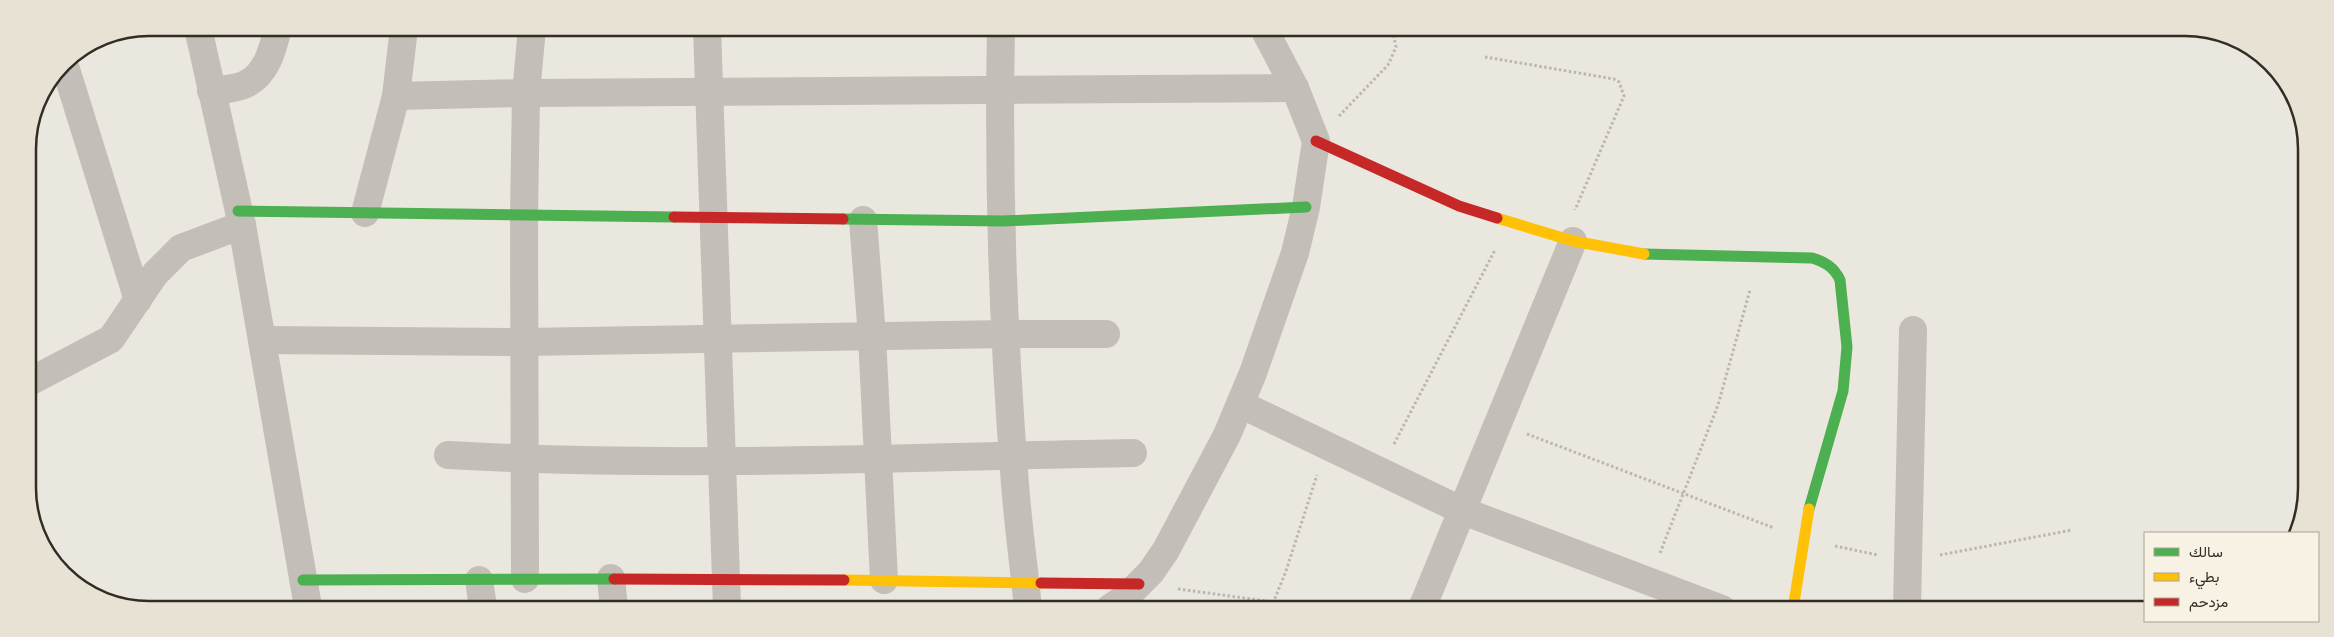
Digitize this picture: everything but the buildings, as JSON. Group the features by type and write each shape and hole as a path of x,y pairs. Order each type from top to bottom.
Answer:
{"street":[{"path":"200,36 240,218 307,601"},
{"path":"212,91 246,85 260,73 270,55 276,36"},
{"path":"365,212 396,96 403,36"},
{"path":"525,579 524,216 526,93 531,36"},
{"path":"707,36 727,601"},
{"path":"1001,36 1002,221 1007,334 1014,455 1027,595"},
{"path":"1118,601 1151,572 1166,550 1227,435 1295,253 1306,207 1316,141 1295,88 1268,36"},
{"path":"67,72 138,300"},
{"path":"396,96 709,91 1295,88"},
{"path":"1316,141 1459,206 1568,239 1653,256 1812,258 1826,262 1836,271 1840,280 1846,347 1844,391 1823,457 1807,517 1794,601"},
{"path":"36,378 110,339 155,274 181,248 240,218 365,212 714,219 1002,221 1306,207"},
{"path":"863,220 872,336 884,580"},
{"path":"1425,601 1498,423 1568,239"},
{"path":"1907,601 1913,330"},
{"path":"262,340 524,342 1106,334"},
{"path":"1240,404 1462,511 1701,601"},
{"path":"448,455 525,459 722,460 1133,453"},
{"path":"611,578 613,601"},
{"path":"303,580 726,578 884,580 1027,595 1139,584"},
{"path":"479,580 482,601"}],"path":[{"path":"1316,141 1388,65 1396,47 1394,36"},
{"path":"1485,57 1614,79 1619,82 1622,88 1624,96 1568,239"},
{"path":"1380,472 1509,222"},
{"path":"1648,581 1718,405 1750,288 1756,257"},
{"path":"1498,423 1804,540 1908,561 2072,530"},
{"path":"1274,601 1327,446"},
{"path":"1139,584 1266,601"}],"traffic: fast":[{"path":"843,219 1003,221 1306,207"},
{"path":"238,211 674,217"},
{"path":"1644,254 1812,258 1829,266 1838,275 1847,347 1843,391 1809,509"},
{"path":"303,580 614,579"}],"traffic: slow":[{"path":"1497,218 1573,241 1644,254"},
{"path":"1794,601 1809,509"},
{"path":"844,580 1041,583"}],"traffic: jam":[{"path":"1316,141 1459,206 1497,218"},
{"path":"674,217 843,219"},
{"path":"614,579 844,580"},
{"path":"1041,583 1139,584"}]}
